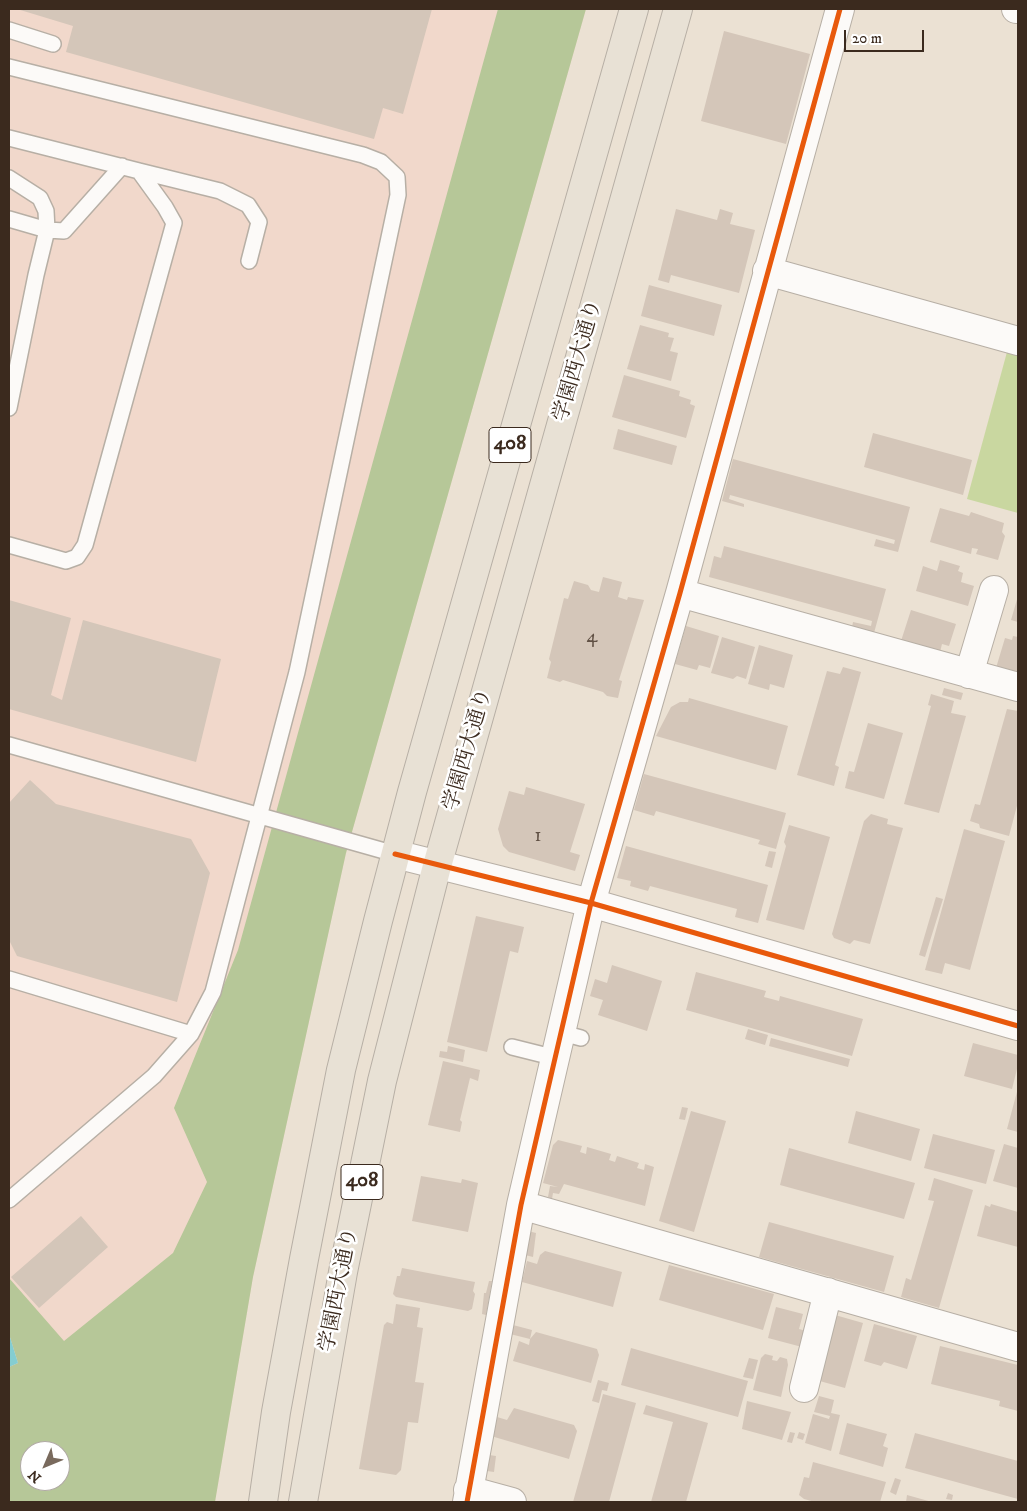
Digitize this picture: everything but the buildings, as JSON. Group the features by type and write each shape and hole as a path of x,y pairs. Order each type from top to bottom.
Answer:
{"highway":[{"name":"学園西大通り","path":"263,1502 293,1316 341,1070 395,854 634,9"},
{"name":"学園西大通り","path":"303,1502 343,1272 380,1090 437,866 678,9"}],"street":[{"path":"512,1502 468,1496 521,1205 566,1043 591,903 680,593 840,9"},
{"path":"767,271 1018,341"},
{"path":"969,674 994,590"},
{"path":"680,593 1018,687"},
{"path":"395,854 591,903 1018,1026"},
{"path":"521,1205 1018,1346"},
{"path":"804,1388 828,1292"}],"lane":[{"path":"9,30 53,44"},
{"path":"9,66 363,155 381,162 397,177 398,195 297,672 213,992 191,1034 154,1076 9,1200"},
{"path":"9,138 220,191 248,204 259,222 249,261"},
{"path":"9,219 47,230 64,231 122,166"},
{"path":"9,545 66,561 77,557 85,545 174,224 166,207 139,171"},
{"path":"9,178 40,198 46,211 47,230 9,408"},
{"path":"9,745 395,854"},
{"path":"9,979 191,1034"},
{"path":"512,1047 566,1043"}],"shaded area":[{"path":"9,9 586,9 346,853 253,1277 215,1502 9,1502"}],"green space":[{"path":"498,9 586,9 346,853 253,1277 215,1502 9,1502 9,1367 18,1363 9,1334 9,1278 64,1341 173,1253 207,1182 174,1108 238,950"},
{"path":"1007,352 1018,355 1018,513 967,499"}],"water":[{"path":"9,1334 18,1363 9,1367"}],"cycle path":[{"path":"467,1502 521,1205 591,903 680,593 840,9"},
{"path":"395,854 591,903 1018,1026"}]}
